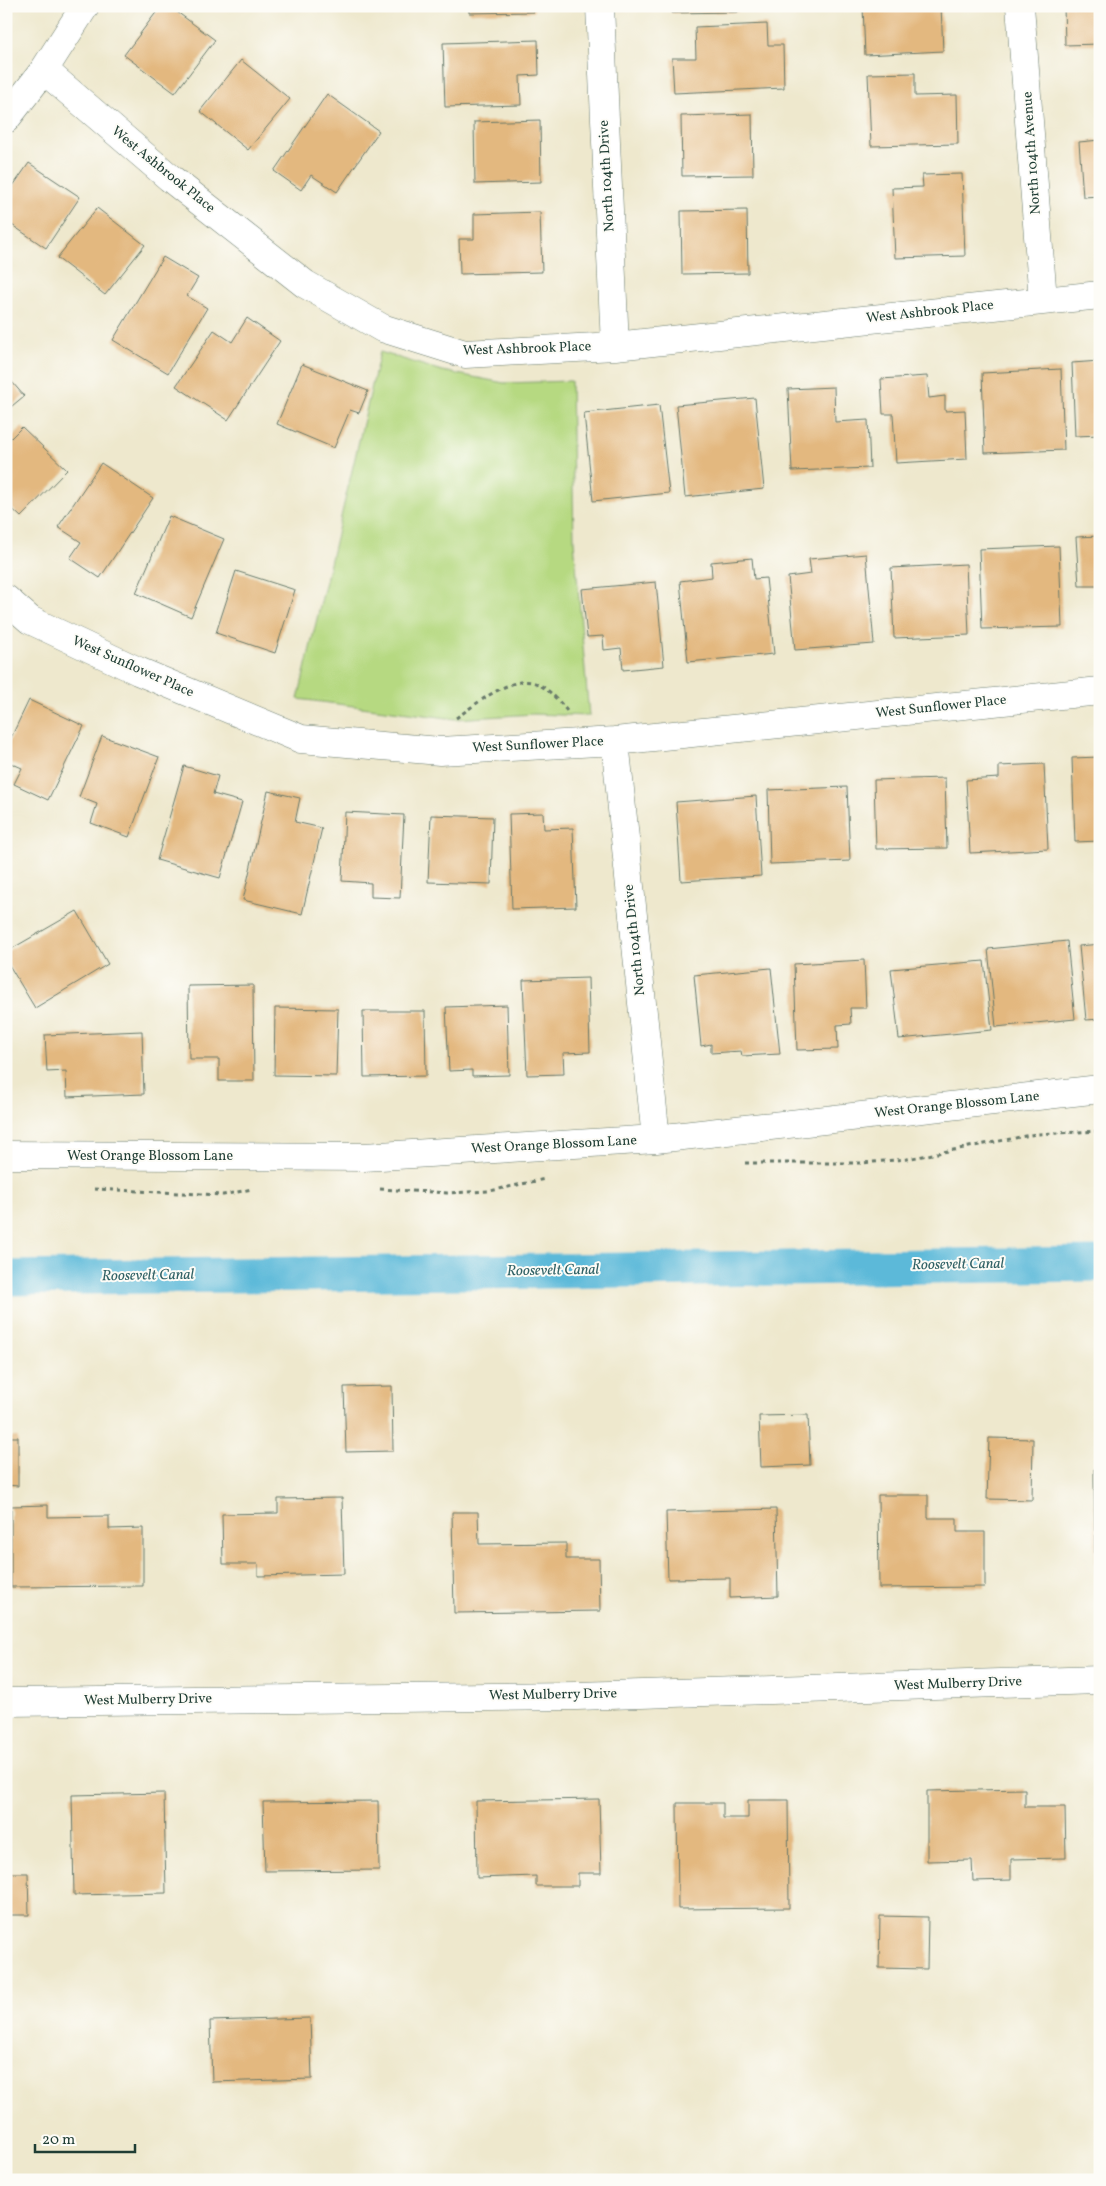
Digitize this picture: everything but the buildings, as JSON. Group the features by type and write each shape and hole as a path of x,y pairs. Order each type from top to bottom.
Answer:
{"street":[{"path":"6,119 44,70 85,6"},
{"name":"North 104th Drive","path":"600,6 615,346"},
{"name":"North 104th Avenue","path":"1020,6 1043,300"},
{"name":"West Ashbrook Place","path":"44,70 170,178 305,284 382,328 466,354 615,346 1100,295"},
{"name":"West Sunflower Place","path":"6,600 30,620 138,672 301,738 440,751 615,741 1100,692"},
{"name":"North 104th Drive","path":"615,741 656,1139"},
{"name":"West Orange Blossom Lane","path":"6,1155 364,1157 656,1139 1100,1089"},
{"name":"West Mulberry Drive","path":"6,1702 576,1696 1100,1680"}],"path":[{"path":"456,719 482,700 517,682 533,682 556,698 567,711"}],"green space":[{"path":"380,352 442,371 504,383 571,381 574,541 589,716 533,714 456,719 298,699"}],"waterway":[{"name":"Roosevelt Canal","path":"6,1278 1100,1264"}]}
